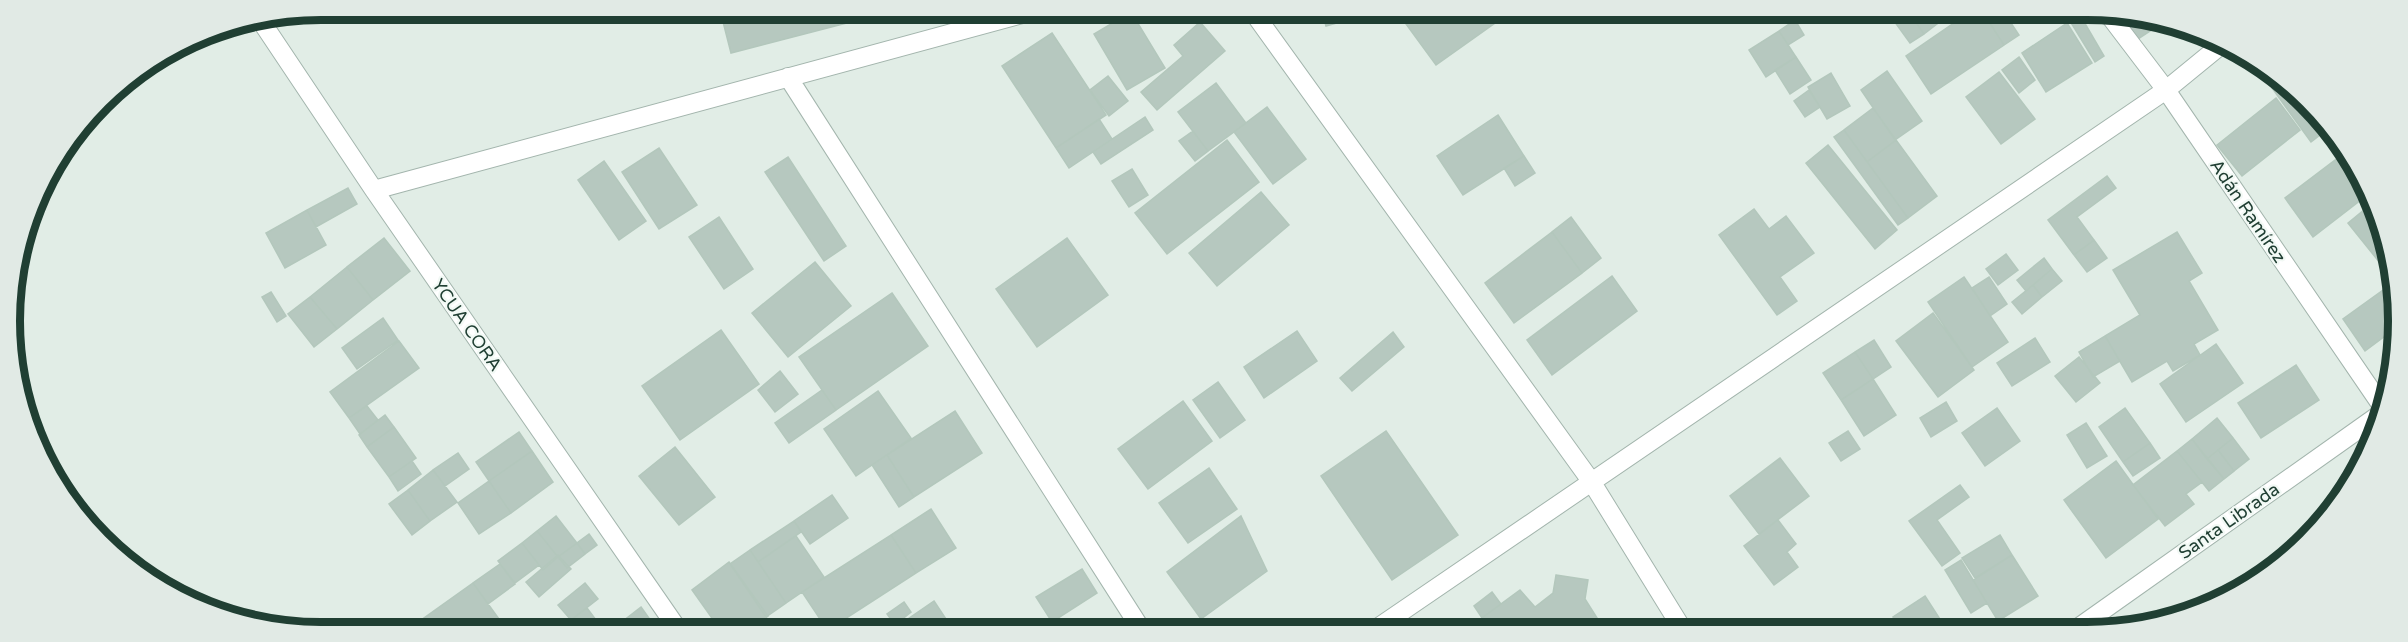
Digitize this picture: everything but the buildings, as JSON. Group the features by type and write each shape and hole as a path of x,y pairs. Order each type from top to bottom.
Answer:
{"street":[{"path":"374,190 1000,20"},
{"path":"1259,20 1591,482 1678,622"},
{"name":"Adán Ramírez","path":"2113,21 2166,90 2377,402"},
{"name":"YCUA CORA","path":"264,25 374,190 673,622"},
{"path":"1386,622 2166,90 2217,49"},
{"path":"788,77 1137,622"},
{"name":"Santa Librada","path":"2086,622 2372,419"}]}
